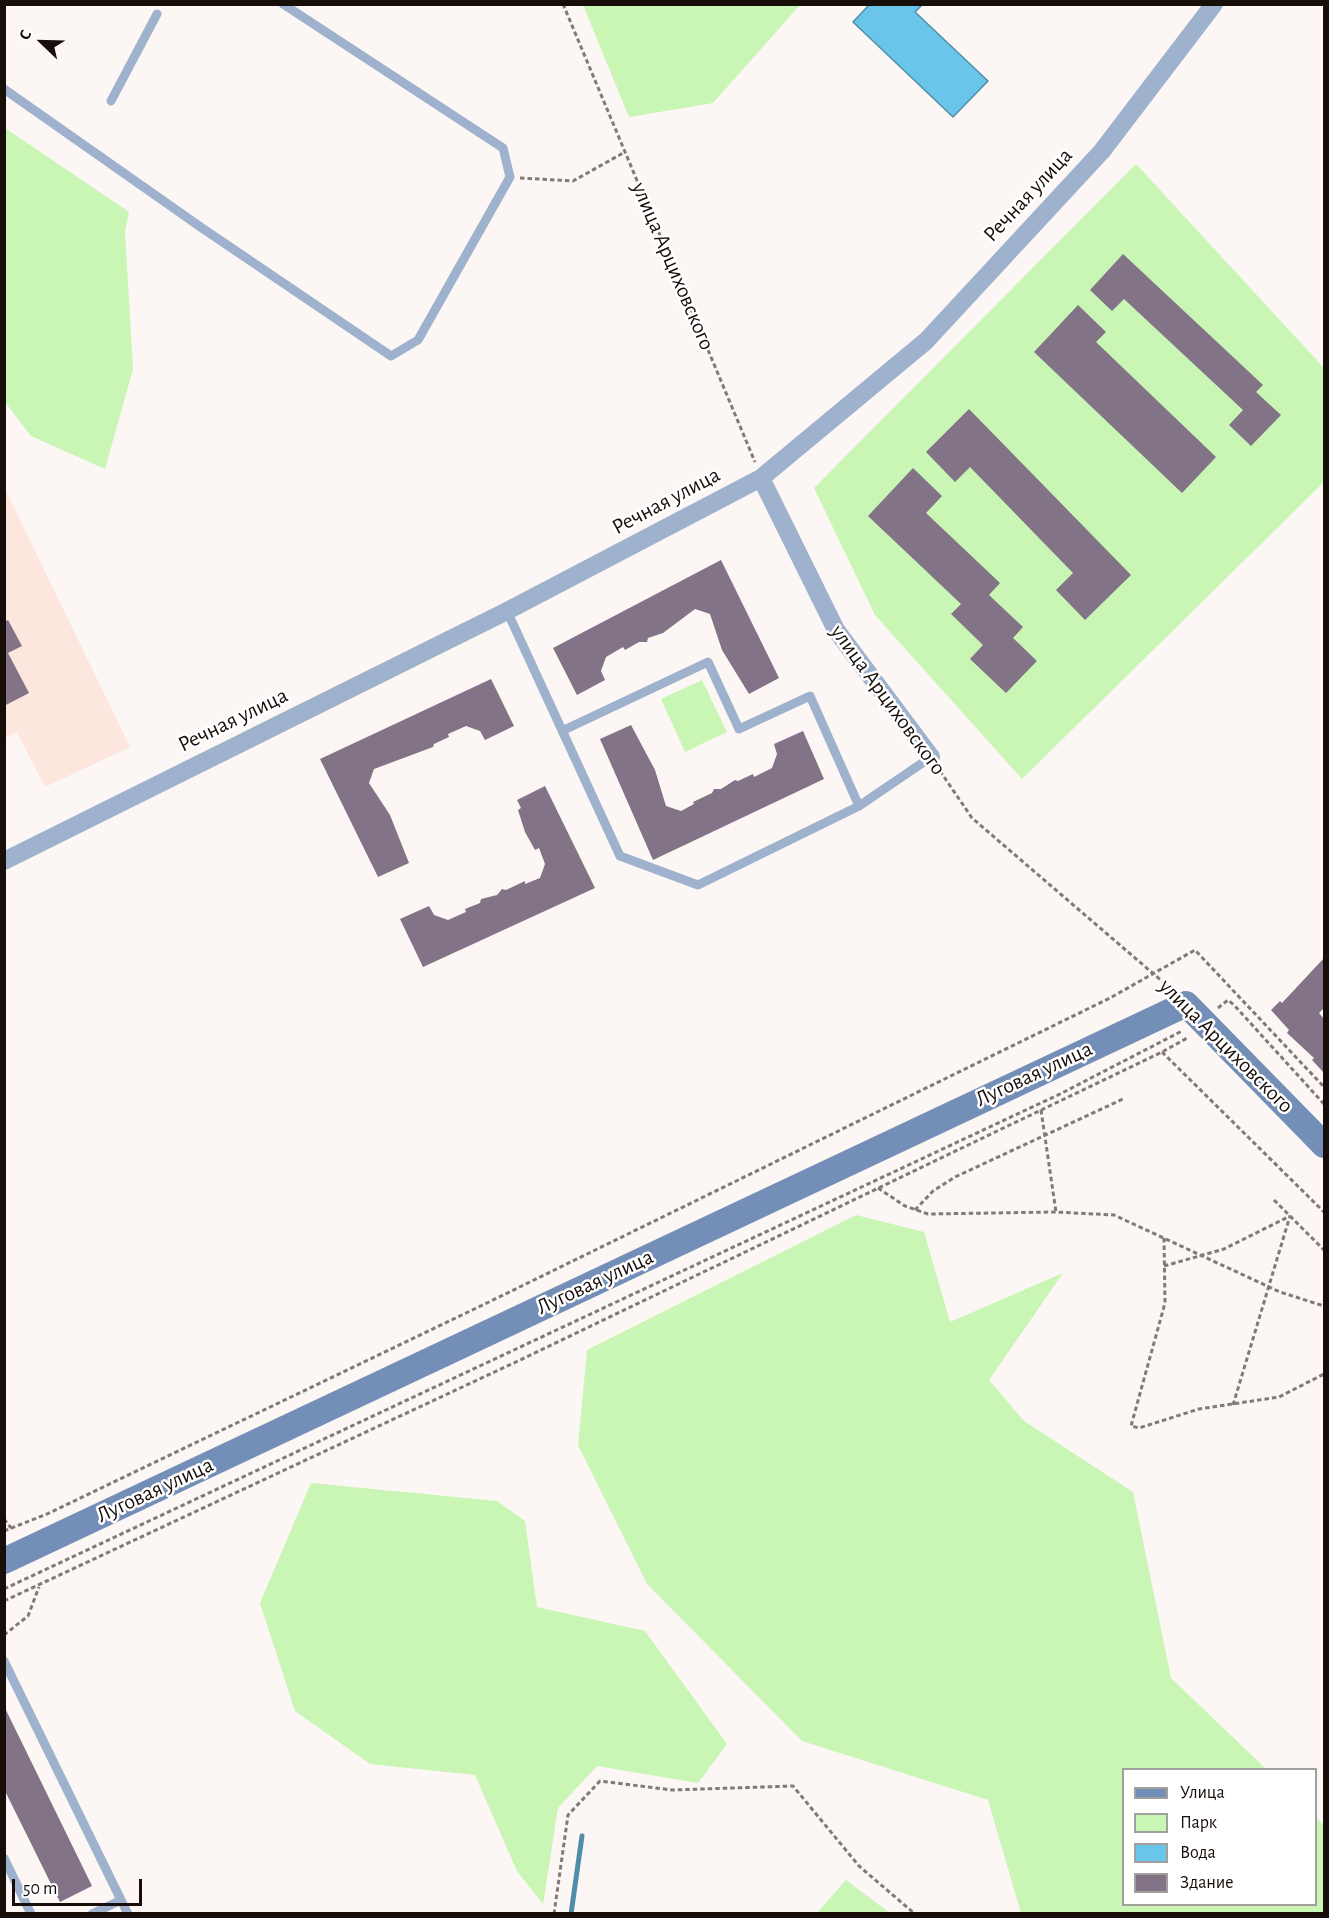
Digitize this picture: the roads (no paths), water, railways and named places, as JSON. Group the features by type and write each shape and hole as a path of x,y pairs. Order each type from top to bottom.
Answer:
{"street":[{"name":"Речная улица","path":"4,861 507,611 762,478 926,341 1102,151 1214,4"},
{"name":"улица Арциховского","path":"762,478 836,630 931,757"},
{"name":"улица Арциховского","path":"1197,1017 1324,1145"},
{"name":"Луговая улица","path":"4,1561 1197,1017"}],"lane":[{"path":"4,89 202,228 391,356 418,340 510,177 502,148 282,4"},
{"path":"111,101 157,14"},
{"path":"507,611 564,730 620,856 698,885 859,806 931,757"},
{"path":"564,730 708,662 739,729 810,696 859,806"},
{"path":"4,1661 128,1914"},
{"path":"4,1858 31,1914"},
{"path":"92,1914 121,1900"}],"water":[{"path":"869,5 922,5 915,12 988,81 953,117 853,22"}],"waterway":[{"path":"571,1914 582,1836"}]}
